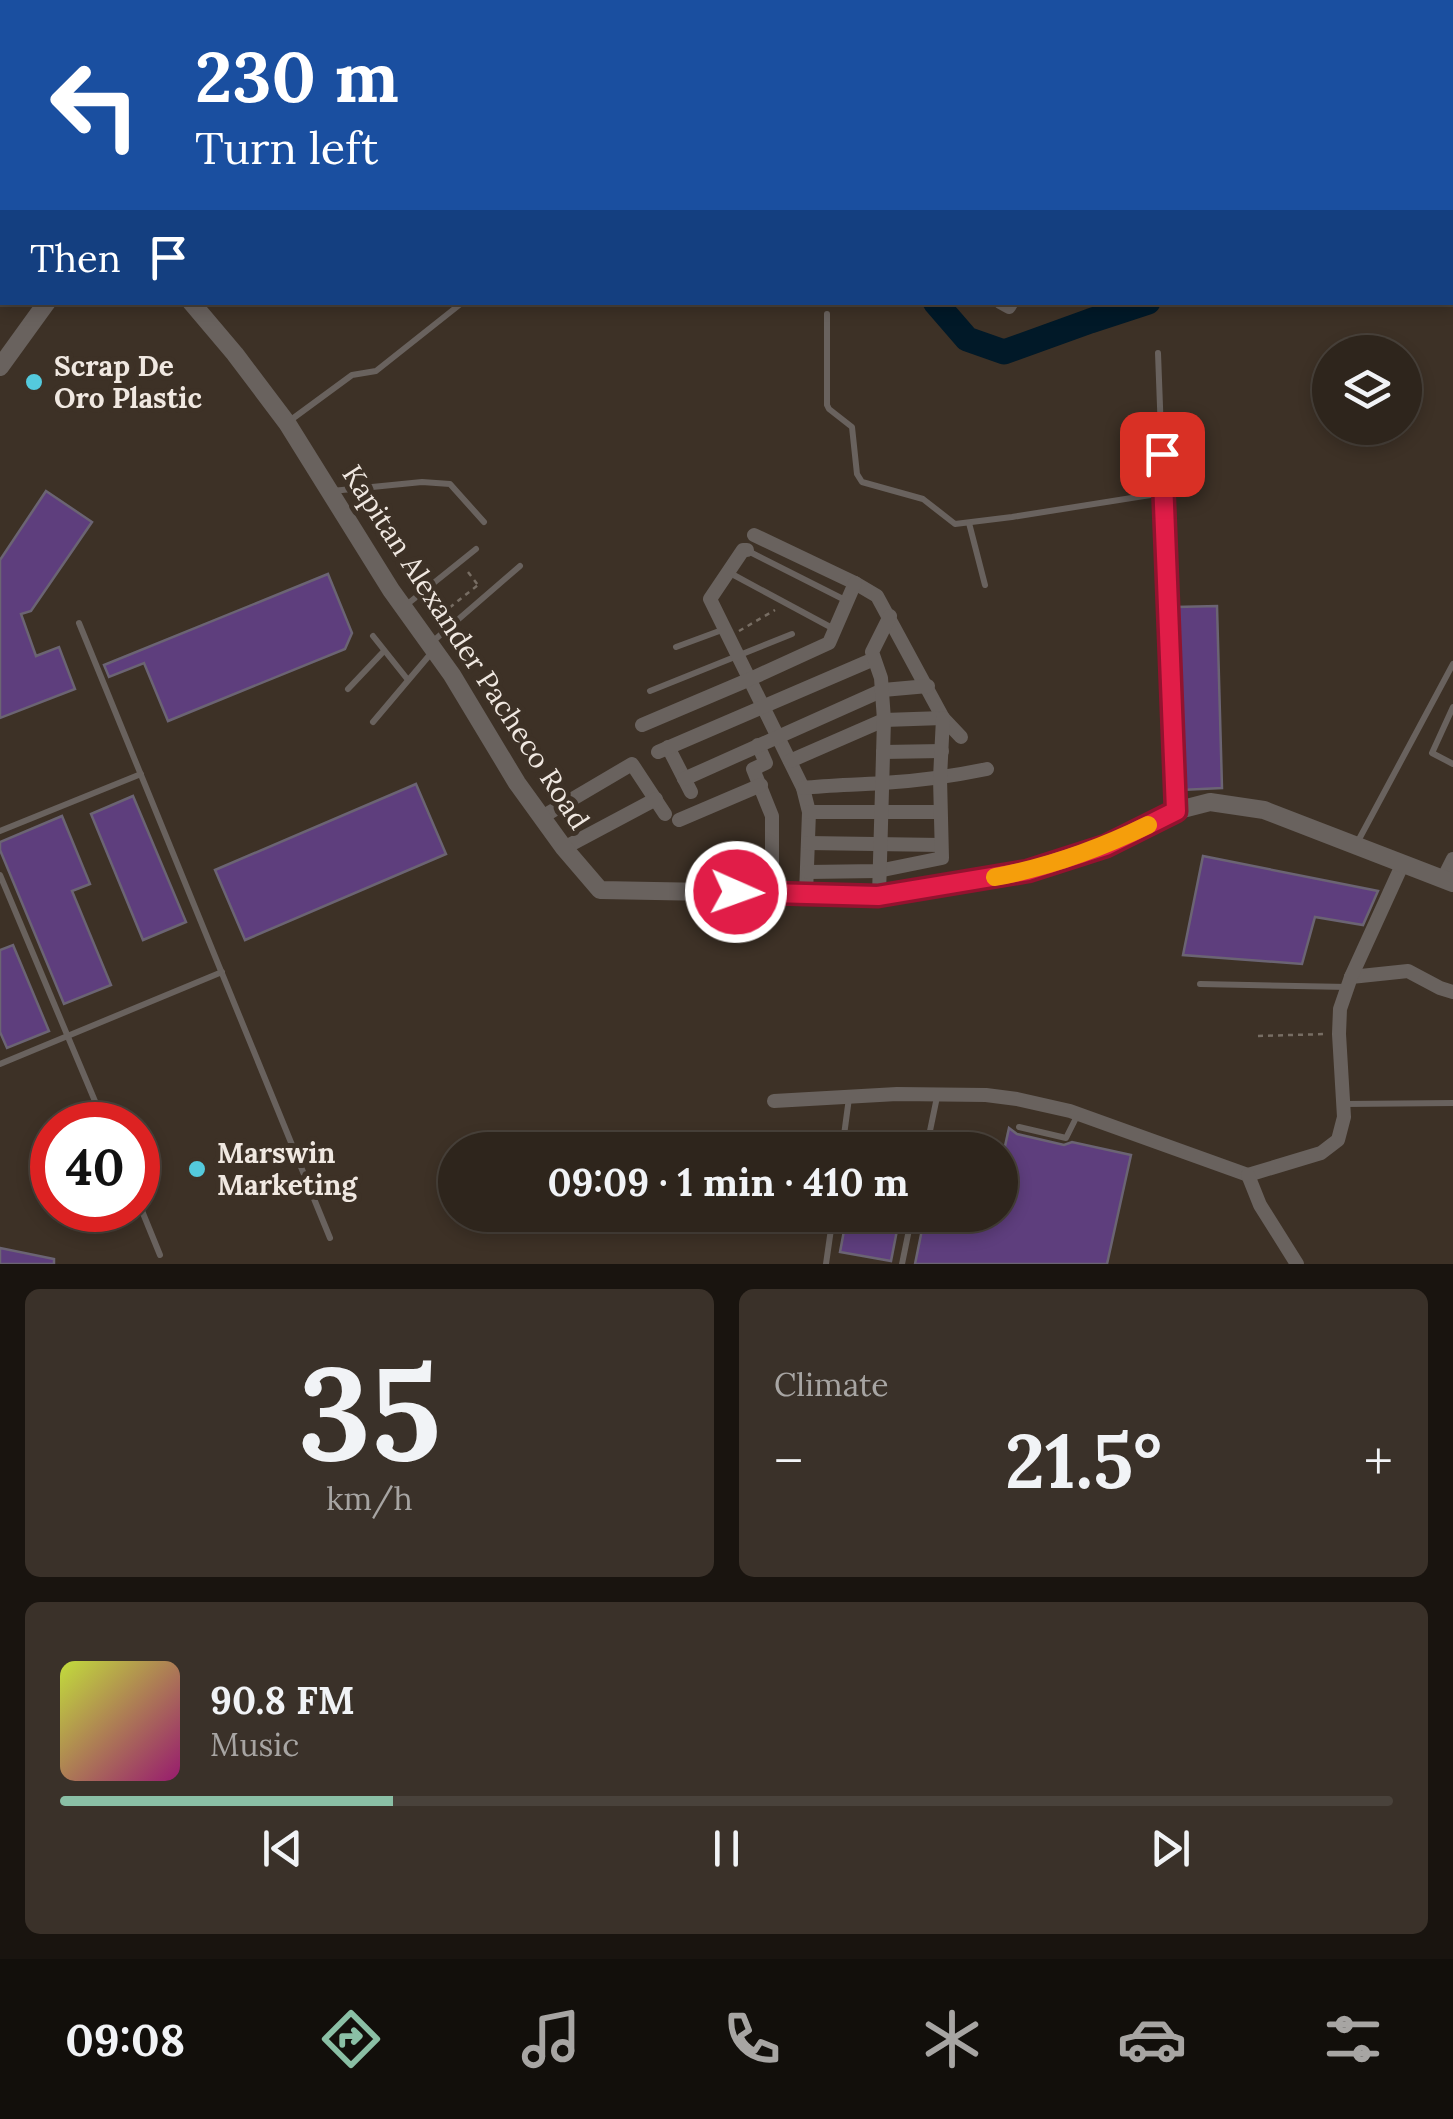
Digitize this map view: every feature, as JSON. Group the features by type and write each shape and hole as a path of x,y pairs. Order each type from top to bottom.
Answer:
{"street":[{"path":"0,367 45,305"},
{"name":"Kapitan Alexander Pacheco Road","path":"193,305 287,422 391,590 452,675 517,783 600,890 878,896 1028,871 1106,846 1176,811 1210,802 1264,810 1448,882"},
{"path":"754,535 877,596 944,718 961,737"},
{"path":"747,550 743,550 710,598 802,788 809,812 806,894"},
{"path":"642,724 829,643 855,582"},
{"path":"878,896 884,720 883,690 872,652 890,616"},
{"path":"874,659 663,749 688,785 778,736 883,690 928,686"},
{"path":"790,761 884,720 944,718"},
{"path":"808,872 878,872 942,858 940,778 944,718"},
{"path":"758,746 766,762 753,769 772,816 772,892"},
{"path":"883,752 942,752"},
{"path":"542,817 636,763 656,799 672,817 760,785"},
{"path":"802,788 882,784 987,769"},
{"path":"564,848 656,799"},
{"path":"809,812 940,812"},
{"path":"808,843 941,844"},
{"path":"1448,882 1453,859"},
{"path":"774,1100 938,1094 1017,1099 1078,1114 1248,1175 1310,1158 1331,1147 1342,1129 1340,1008 1403,863"},
{"path":"1349,982 1408,970 1453,992"},
{"path":"1248,1175 1254,1193 1297,1264"}],"lane":[{"path":"287,422 352,375 376,371 459,305"},
{"path":"826,314 826,405 852,427 858,479 862,482 923,499 955,524 1164,493"},
{"path":"1158,352 1176,811"},
{"path":"331,491 422,482 450,484 484,522"},
{"path":"970,523 985,585"},
{"path":"404,606 476,549"},
{"path":"747,550 848,601"},
{"path":"373,722 408,680 428,642 520,566"},
{"path":"729,572 836,630"},
{"path":"79,623 330,1238"},
{"path":"676,646 727,633"},
{"path":"650,691 792,634"},
{"path":"373,636 408,680"},
{"path":"348,689 384,651"},
{"path":"1356,844 1453,664"},
{"path":"1453,707 1450,723 1432,753 1453,764"},
{"path":"0,831 141,774"},
{"path":"0,875 96,1102"},
{"path":"0,1064 222,972"},
{"path":"1200,984 1349,982"},
{"path":"930,1132 938,1094"},
{"path":"845,1132 850,1096"},
{"path":"1344,1104 1453,1103"},
{"path":"1019,1127 1066,1138 1078,1114"},
{"path":"151,1232 160,1254"},
{"path":"826,1264 831,1232"},
{"path":"902,1264 909,1232"}],"path":[{"path":"428,642 478,584 460,563"},
{"path":"727,633 786,604"},
{"path":"1258,1036 1339,1034"}],"building":[{"path":"46,491 92,522 31,611 21,614 36,656 59,647 75,689 0,718 0,560"},
{"path":"328,574 352,633 345,649 168,721 144,663 109,677 104,665"},
{"path":"1217,606 1222,788 1181,790 1176,607"},
{"path":"416,784 446,854 245,940 215,870"},
{"path":"133,796 186,922 143,940 91,814"},
{"path":"62,816 90,884 72,891 111,985 64,1004 0,850 0,842"},
{"path":"1203,856 1378,891 1363,925 1315,917 1302,964 1183,955"},
{"path":"13,945 49,1031 7,1048 0,1032 0,950"},
{"path":"1018,1134 1131,1155 1107,1264 915,1264 922,1232 1018,1232"},
{"path":"844,1232 897,1232 891,1261 840,1252"},
{"path":"0,1248 54,1259 54,1264 0,1264"}],"waterway":[{"path":"938,305 967,339 1004,352 1139,305"}],"slow traffic":[{"path":"995,877 1092,851 1148,825"}],"place":[{"name":"Scrap De Oro Plastic","path":"34,382"},
{"name":"Marswin Marketing","path":"197,1169"}],"route":[{"path":"736,892 878,896 1028,871 1106,846 1176,811 1162,454"}]}
